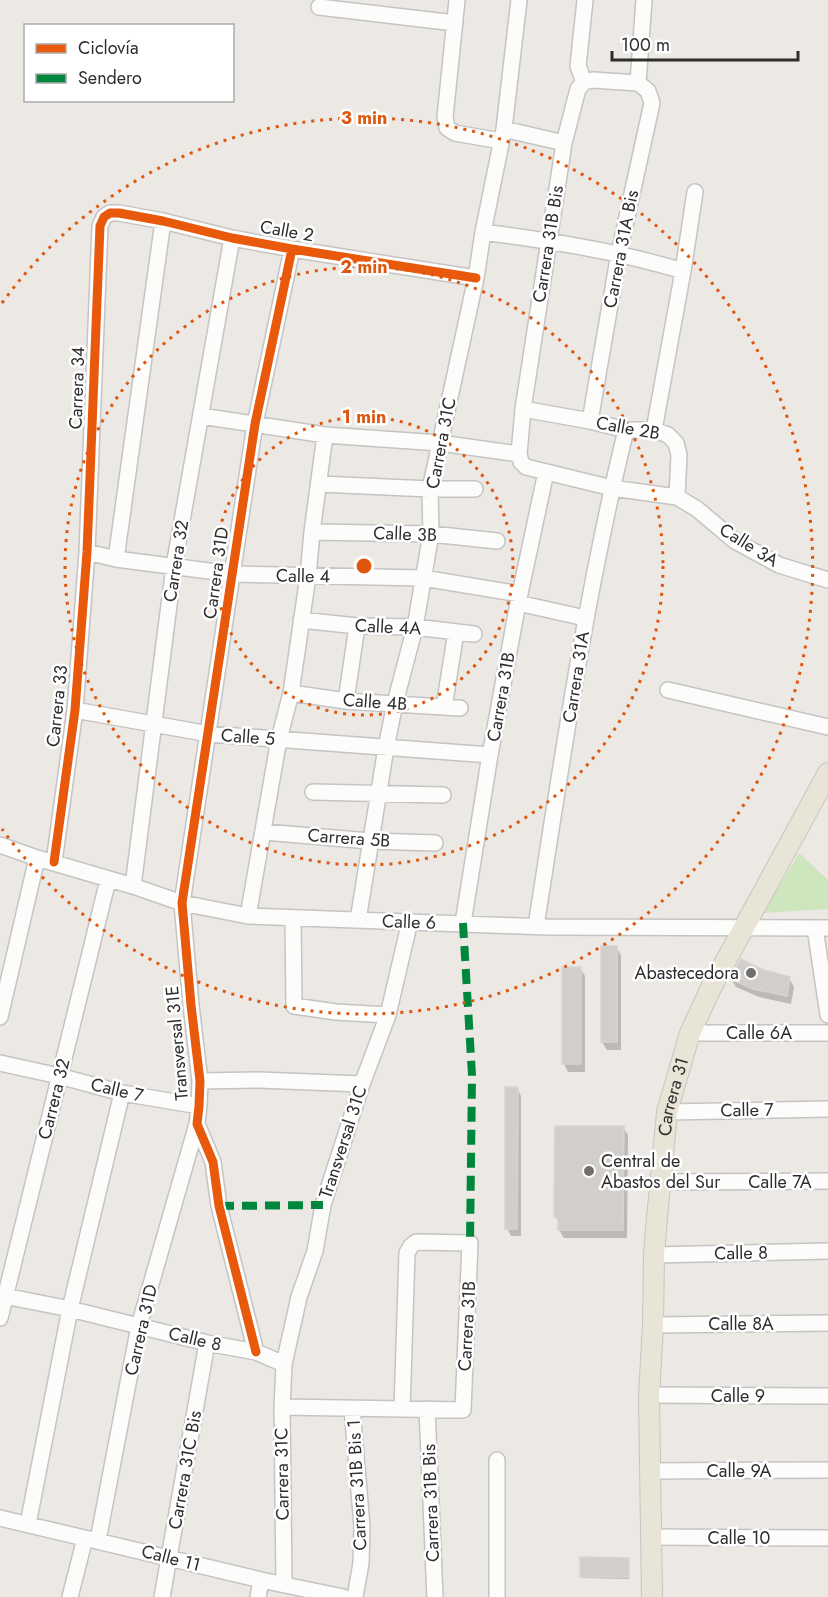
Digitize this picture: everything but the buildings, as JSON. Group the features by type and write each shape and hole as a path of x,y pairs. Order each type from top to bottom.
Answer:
{"main road":[{"name":"Carrera 31","path":"652,1597 649,1395 654,1324 654,1255 667,1112 690,1033 711,988 825,786"}],"street":[{"path":"457,0 445,117 447,128 455,133 503,135 564,143"},
{"name":"Carrera 31C","path":"358,920 386,748 415,627 431,534 430,489 476,278 503,135 519,0"},
{"path":"585,0 578,66 584,82 593,80 638,83 644,0"},
{"path":"319,7 455,23"},
{"name":"Carrera 31B Bis","path":"519,454 523,409 564,143 578,89 584,82"},
{"name":"Carrera 31A Bis","path":"590,421 619,254 652,103 648,92 638,83"},
{"path":"654,430 695,192"},
{"name":"Calle 2","path":"100,226 104,217 110,213 119,213 292,249 476,278"},
{"path":"116,559 163,221"},
{"name":"Carrera 34","path":"87,552 100,226"},
{"path":"483,232 619,254 682,271"},
{"name":"Carrera 32","path":"133,886 174,566 232,238"},
{"name":"Carrera 31D","path":"182,903 255,424 292,249"},
{"name":"Calle 2B","path":"523,409 626,430 654,430 668,435 676,443 679,455 677,497"},
{"path":"201,416 325,435 440,443 519,454 521,462 526,467 612,488 677,497"},
{"name":"Carrera 31A","path":"536,926 585,618 626,430"},
{"path":"248,916 279,739 291,693 325,435"},
{"name":"Carrera 31B","path":"463,923 490,755 519,599 546,472"},
{"path":"320,484 475,489"},
{"name":"Calle 3A","path":"677,497 697,509 735,541 779,565 828,580"},
{"name":"Calle 3B","path":"312,532 431,534 497,541"},
{"name":"Calle 4","path":"87,552 116,559 232,574 423,578 519,599 585,618"},
{"name":"Carrera 33","path":"54,862 75,710 87,552"},
{"name":"Calle 4A","path":"301,620 357,626 415,627 474,634"},
{"path":"346,701 357,626"},
{"path":"444,708 456,632"},
{"path":"668,690 828,727"},
{"name":"Calle 4B","path":"291,693 346,701 460,708"},
{"name":"Calle 5","path":"75,710 208,734 490,755"},
{"path":"313,792 443,795"},
{"name":"Carrera 5B","path":"264,832 370,841 435,843"},
{"name":"Calle 6","path":"0,845 182,903 248,916 536,926 821,928"},
{"path":"0,1017 37,858"},
{"name":"Carrera 32","path":"0,1318 2,1295 108,880"},
{"name":"Transversal 31E","path":"182,903 200,1081 197,1124 213,1162 219,1206 256,1352"},
{"path":"293,918 294,1006 336,1012 388,1015"},
{"name":"Transversal 31C","path":"284,1364 299,1297 315,1251 323,1205 362,1084 388,1015 410,921"},
{"path":"821,928 828,1015"},
{"name":"Calle 6A","path":"690,1033 828,1033"},
{"name":"Calle 7","path":"0,1063 59,1076 122,1094 200,1106"},
{"path":"200,1081 250,1080 362,1084"},
{"path":"28,1524 70,1309 122,1094"},
{"name":"Calle 7","path":"667,1112 828,1109"},
{"name":"Carrera 31D","path":"70,1597 92,1539 139,1326 197,1124"},
{"name":"Calle 7A","path":"659,1182 828,1181"},
{"name":"Carrera 31B","path":"402,1408 407,1253 416,1242 470,1243 463,1410 427,1409"},
{"name":"Calle 8","path":"654,1255 828,1251"},
{"name":"Calle 8","path":"2,1295 70,1309 207,1343 256,1352 284,1364"},
{"name":"Calle 8A","path":"654,1324 828,1323"},
{"name":"Carrera 31C Bis","path":"162,1597 207,1343"},
{"name":"Carrera 31C","path":"284,1364 282,1407 284,1584"},
{"name":"Calle 9","path":"649,1395 828,1396"},
{"path":"282,1407 427,1409"},
{"name":"Carrera 31B Bis 1","path":"352,1408 362,1527 361,1563 355,1597"},
{"name":"Carrera 31B Bis","path":"427,1409 435,1597"},
{"path":"497,1460 497,1597"},
{"name":"Calle 9A","path":"651,1471 828,1470"},
{"name":"Calle 11","path":"0,1518 342,1597"},
{"name":"Calle 10","path":"651,1537 828,1539"},
{"path":"258,1597 261,1580"}],"green space":[{"path":"799,853 828,880 828,909 763,913"}],"marked path":[{"path":"463,923 472,1075 470,1243"},
{"path":"219,1206 323,1205"}],"cycle path":[{"path":"54,862 75,710 87,552 100,226 104,217 110,213 119,213 292,249 476,278"},
{"path":"256,1352 219,1206 213,1162 197,1124 200,1081 182,903 255,424 292,249"}],"place":[{"name":"Abastecedora","path":"751,973"},
{"name":"Central de Abastos del Sur","path":"589,1171"}]}
